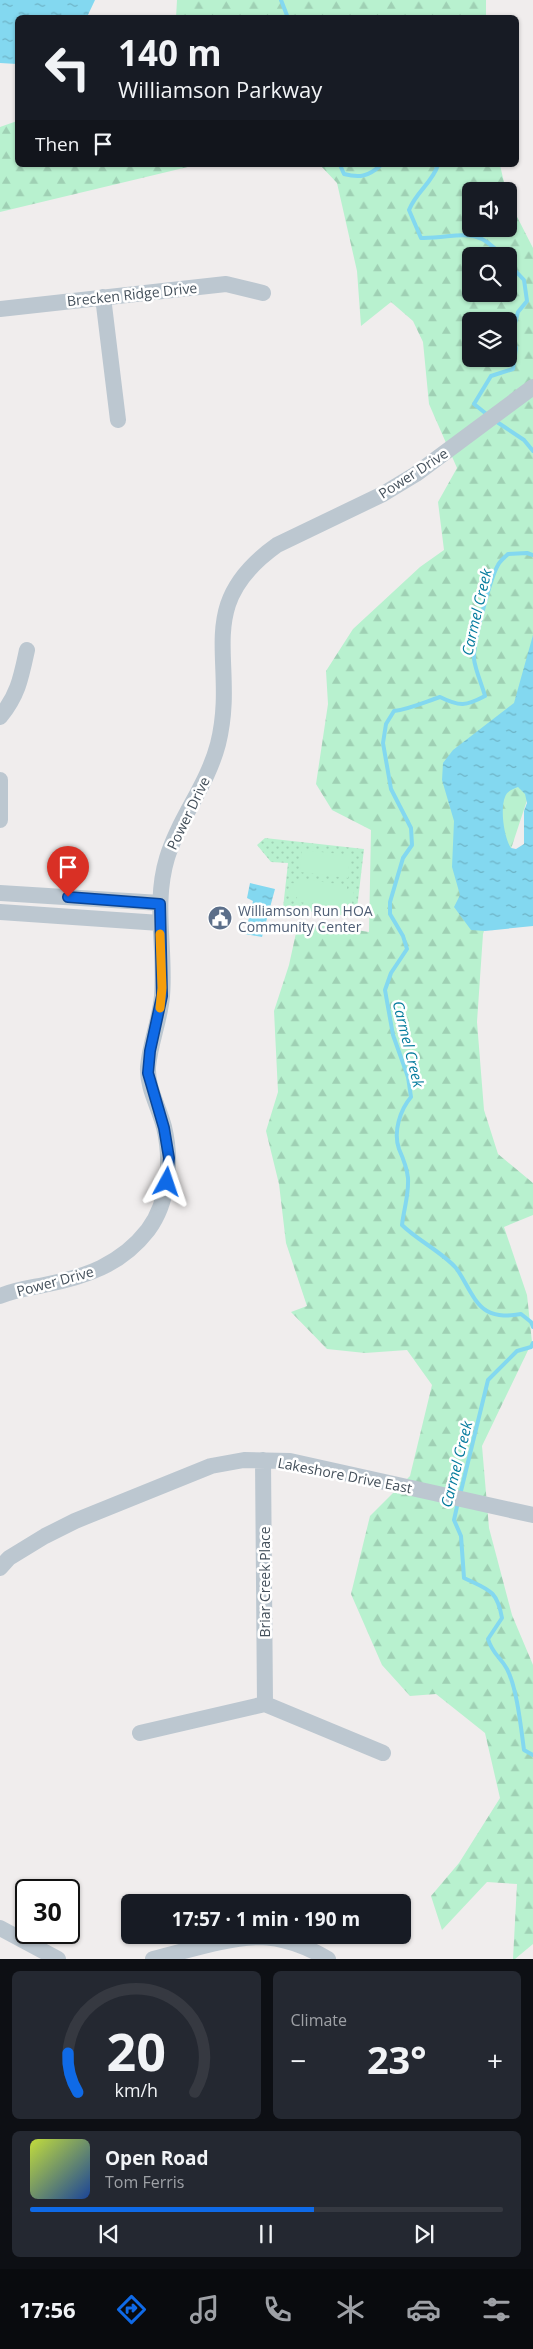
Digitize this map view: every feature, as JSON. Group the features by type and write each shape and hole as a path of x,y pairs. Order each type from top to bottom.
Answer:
{"street":[{"name":"Brecken Ridge Drive","path":"0,309 226,284 263,293"},
{"path":"103,297 118,420"},
{"name":"Power Drive","path":"0,1296 82,1276 113,1263 132,1248 149,1229 158,1212 167,1182 169,1158 164,1128 148,1073 150,1051 162,996 160,904 162,879 167,856 204,784 218,744 224,704 222,629 225,610 232,592 241,577 265,553 277,545 383,494 416,474 528,391"},
{"path":"0,718 13,700 20,684 27,650"},
{"path":"0,780 0,820"},
{"path":"0,893 160,904"},
{"path":"0,912 160,923"},
{"name":"Lakeshore Drive East","path":"0,1568 9,1558 45,1536 75,1521 211,1466 244,1460 290,1461 533,1515"},
{"name":"Briar Creek Place","path":"263,1460 265,1704"},
{"path":"140,1733 265,1704 383,1753"},
{"path":"0,1928 58,1959"},
{"path":"153,1959 227,1942 259,1937 294,1944 328,1959"}],"green space":[{"path":"177,0 486,0 486,15 176,15"},
{"path":"15,122 15,167 188,167 0,212 0,127"},
{"path":"322,167 500,167 504,182 462,182 462,237 517,237 517,217 533,248 533,782 483,934 477,1022 484,1110 498,1154 533,1183 533,1215 504,1227 527,1295 532,1342 482,1446 489,1528 512,1615 533,1665 533,1944 515,1959 513,1959 517,1884 487,1882 442,1930 431,1896 459,1863 500,1798 485,1733 436,1694 410,1696 382,1665 351,1594 370,1516 410,1476 432,1385 407,1350 365,1353 327,1349 291,1312 307,1306 286,1243 279,1184 266,1131 278,1092 274,1011 289,965 296,933 317,924 369,932 371,830 332,810 316,784 328,704 326,671 353,629 420,567 444,550 438,502 457,468 429,404 423,342 413,321 391,302 361,326 357,271 337,183"},
{"path":"265,838 364,849 356,917 283,908 288,863 271,862 257,845"},
{"path":"302,850 350,855 348,878 300,872"},
{"path":"299,879 347,885 347,890 354,891 352,903 345,903 345,907 297,902 297,897 289,896 291,883 299,884"}],"water":[{"path":"0,0 95,0 88,15 15,15 15,64 0,63"},
{"path":"533,635 533,926 485,931 471,930 454,907 460,895 452,867 454,821 442,780 443,763 453,750 514,703","holes":["518,787 525,794 527,803 524,811 524,844 516,849 511,848 506,838 503,823 505,797 507,793"]},
{"path":"250,883 275,889 262,937 245,934 253,901 247,898"}],"waterway":[{"name":"Carmel Creek","path":"281,0 287,15"},
{"name":"Carmel Creek","path":"341,167 344,174 354,176 363,176 378,167"},
{"name":"Carmel Creek","path":"437,167 409,210 421,238 455,235 474,236 483,239 493,247"},
{"name":"Carmel Creek","path":"489,416 474,404 491,376 513,369 516,348 512,335 518,312 527,301 524,280 517,273"},
{"name":"Carmel Creek","path":"494,420 524,440 533,451"},
{"name":"Carmel Creek","path":"533,555 527,553 508,554 499,564 491,583 474,651 477,672 485,696 473,702 463,704 440,697 394,711 386,724 383,743 391,789 411,828 412,845 403,858 390,902 390,914 403,936 407,949 391,973 385,990 393,1035 408,1077 411,1097 404,1108 397,1129 397,1142 408,1178 402,1225 456,1268 478,1303 487,1311 508,1316 521,1314 531,1322 533,1327"},
{"name":"Carmel Creek","path":"460,1495 488,1380 517,1351 531,1347 533,1343"},
{"name":"Carmel Creek","path":"458,1502 454,1520 461,1536 464,1578 491,1592 500,1609 502,1618 488,1639 492,1649 507,1669 518,1708 524,1750 533,1755"}],"slow traffic":[{"path":"160,934 162,996 160,1008"}],"place":[{"name":"Williamson Run HOA Community Center","path":"220,918"}],"route":[{"path":"68,897 160,904 162,996 150,1051 148,1073 164,1128 169,1158 167,1182"}]}
